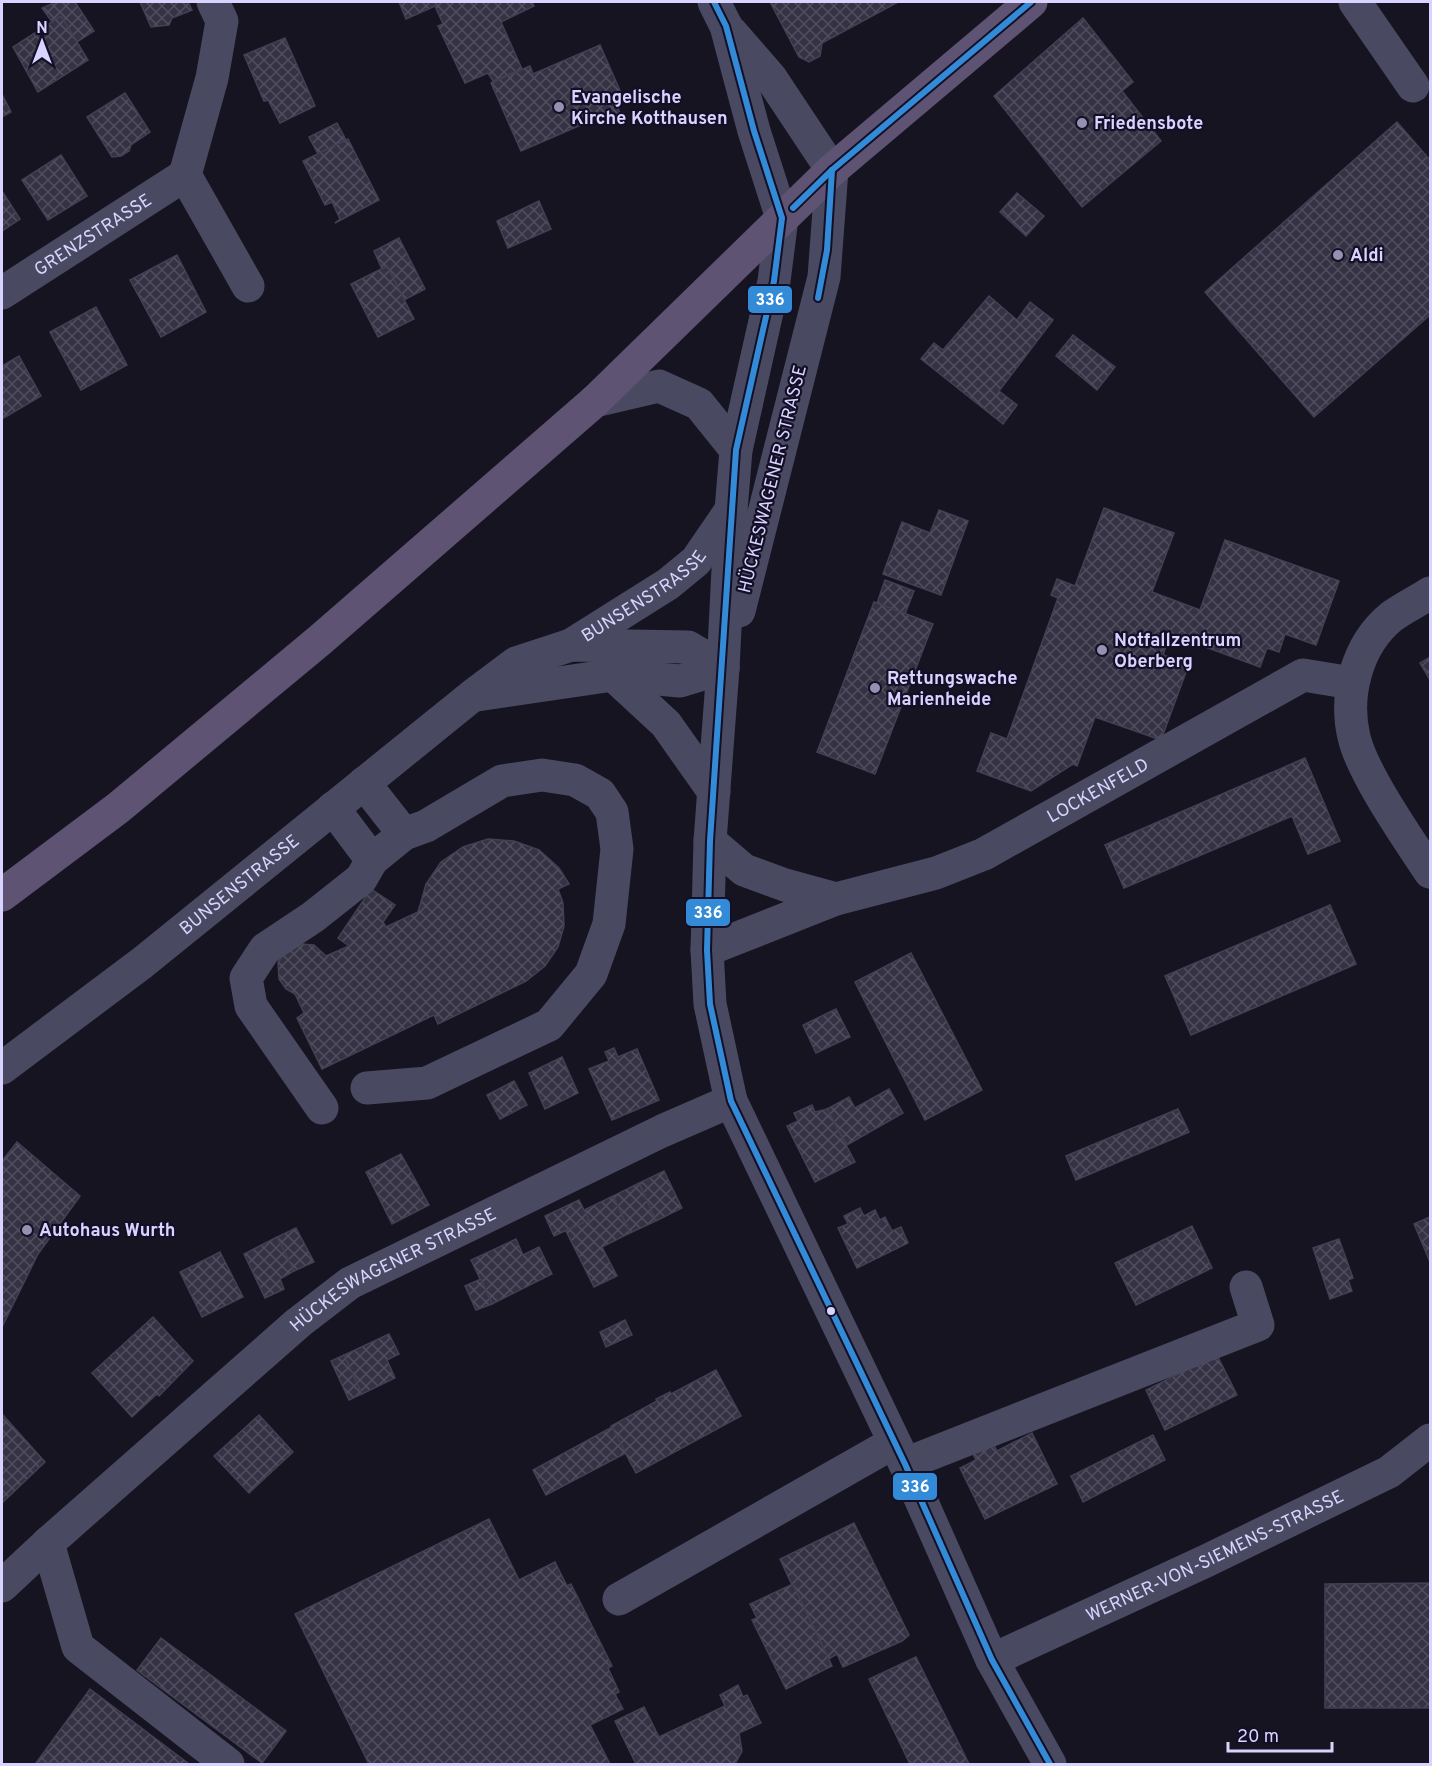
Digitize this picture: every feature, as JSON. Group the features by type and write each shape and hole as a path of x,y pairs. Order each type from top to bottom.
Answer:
{"main road":[{"path":"2,895 118,808 320,640 595,401 832,170 1031,2"}],"street":[{"path":"213,2 222,21 212,78 185,175 248,286"},
{"path":"1355,2 1413,86"},
{"path":"720,14 771,78 832,170"},
{"path":"720,14 782,218"},
{"name":"HÜCKESWAGENER STRASSE","path":"723,668 762,529 809,325 824,277 832,170"},
{"name":"GRENZSTRASSE","path":"2,293 185,175"},
{"name":"HÜCKESWAGENER STRASSE","path":"782,218 774,281 736,450 730,510 723,668 710,841 707,950 710,1004 731,1101 899,1454 992,1660 1050,1764"},
{"path":"730,269 774,281 809,325"},
{"path":"595,401 659,386 699,404 736,450"},
{"name":"BUNSENSTRASSE","path":"2,1068 142,963 516,663 571,645 668,584 696,561 730,510"},
{"path":"1431,593 1391,617 1368,642 1352,683 1354,737 1369,772 1431,872"},
{"name":"BUNSENSTRASSE","path":"571,645 688,647 723,668"},
{"path":"472,696 613,675 680,681 723,668"},
{"path":"613,675 666,724 714,792"},
{"name":"LOCKENFELD","path":"707,950 836,899 936,873 984,854 1303,675 1352,683"},
{"path":"322,1108 250,1006 246,978 265,949 313,917 361,879 372,860 404,834 426,826 502,782 542,775 575,780 600,794 612,813 617,849 609,924 591,974 549,1025 427,1083 367,1088"},
{"path":"364,783 404,834"},
{"path":"333,808 372,860"},
{"name":"LOCKENFELD","path":"710,841 744,870 785,885 836,899"},
{"name":"HÜCKESWAGENER STRASSE","path":"2,1586 298,1323 350,1283 651,1136 731,1101"},
{"path":"619,1599 899,1454 1258,1325 1246,1287"},
{"name":"WERNER-VON-SIEMENS-STRASSE","path":"992,1660 1217,1556 1389,1472 1431,1440"},
{"path":"48,1543 78,1647 228,1764"}],"building":[{"path":"56,2 75,2 94,31 77,42 61,16 52,22 42,8"},
{"path":"140,2 188,2 192,10 172,18 169,25 151,27"},
{"path":"399,2 532,2 534,6 501,22 522,69 493,81 488,73 465,83 438,26 443,24 435,6 406,19"},
{"path":"770,2 898,2 822,43 820,56 809,62 799,57"},
{"path":"61,16 88,60 38,92 13,47"},
{"name":"Friedensbote","path":"1083,18 1133,82 1122,91 1161,141 1082,207 994,96"},
{"path":"285,38 315,106 280,123 268,100 264,101 244,55"},
{"name":"Evangelische Kirche Kotthausen","path":"600,45 622,95 614,98 621,116 600,125 597,118 521,151 491,83 530,66 533,74"},
{"path":"125,93 150,132 131,145 129,151 121,156 112,157 87,117"},
{"path":"2,94 11,112 2,117"},
{"name":"Aldi","path":"1397,122 1430,160 1430,315 1314,417 1205,292"},
{"path":"337,123 346,140 318,154 309,137"},
{"path":"348,139 379,200 335,223 340,219 332,202 325,205 303,161"},
{"path":"61,155 87,196 48,220 22,180"},
{"path":"2,191 20,219 2,231"},
{"path":"1017,193 1044,216 1026,236 1000,212"},
{"path":"539,201 551,229 508,248 497,221"},
{"path":"399,238 425,289 404,300 387,266 382,269 374,251"},
{"path":"177,255 206,312 161,337 130,280"},
{"path":"387,266 414,319 378,337 351,284"},
{"path":"989,296 1017,320 1030,302 1053,320 999,391 1017,405 1003,424 921,359 934,343 943,350"},
{"path":"96,307 127,365 81,390 50,332"},
{"path":"1073,335 1115,367 1097,390 1056,356"},
{"path":"19,356 41,396 2,419 2,366"},
{"name":"Notfallzentrum Oberberg","path":"1104,508 1174,533 1152,592 1200,610 1225,540 1339,581 1316,645 1285,634 1279,652 1267,648 1260,667 1170,634 1163,655 1189,664 1161,740 1095,717 1077,766 1073,764 1031,791 977,771 991,733 1007,739 1058,598 1051,595 1057,579 1075,586"},
{"path":"939,510 968,521 941,595 883,574 902,522 930,533"},
{"path":"885,580 914,591 905,614 877,603"},
{"name":"Rettungswache Marienheide","path":"874,602 933,624 875,774 817,752"},
{"path":"1430,657 1430,680 1420,663"},
{"path":"1305,758 1340,841 1308,854 1292,816 1124,888 1105,845"},
{"path":"488,839 514,841 539,850 559,868 569,884 558,889 563,903 564,926 558,947 545,966 526,981 438,1024 434,1015 322,1069 297,1018 304,1013 295,994 286,989 279,979 278,962 284,953 302,944 314,945 326,956 349,946 338,938 371,889 395,905 383,922 386,927 418,912 426,884 441,862 463,847"},
{"path":"1330,905 1356,964 1191,1035 1165,976"},
{"path":"911,953 982,1090 925,1120 855,982"},
{"path":"836,1009 850,1037 816,1053 803,1025"},
{"path":"614,1048 618,1057 637,1049 659,1100 612,1120 589,1069 609,1061 605,1052"},
{"path":"562,1057 578,1093 545,1109 529,1073"},
{"path":"514,1081 527,1105 500,1119 487,1095"},
{"path":"889,1089 903,1113 847,1145 827,1109 849,1097 855,1108"},
{"path":"812,1105 815,1112 827,1109 855,1162 815,1182 787,1126 798,1121 794,1113"},
{"path":"1178,1109 1189,1132 1076,1180 1066,1156"},
{"name":"Autohaus Wurth","path":"17,1142 80,1196 38,1254 2,1327 2,1161"},
{"path":"401,1154 429,1205 392,1224 366,1172"},
{"path":"664,1171 682,1208 656,1221 639,1183"},
{"path":"639,1183 656,1221 630,1233 613,1196"},
{"path":"613,1196 630,1233 602,1247 617,1276 594,1287 566,1231 589,1220 584,1210"},
{"path":"579,1200 589,1220 554,1236 545,1216"},
{"path":"860,1208 864,1216 875,1210 880,1220 885,1217 892,1231 901,1227 908,1243 857,1268 838,1228 848,1224 844,1216"},
{"path":"1430,1217 1430,1262 1414,1224"},
{"path":"1192,1226 1212,1268 1136,1305 1115,1263"},
{"path":"296,1228 314,1262 294,1271 277,1237"},
{"path":"277,1237 294,1271 280,1279 284,1289 265,1298 244,1254"},
{"path":"516,1239 523,1255 539,1247 552,1274 492,1304 471,1260"},
{"path":"1339,1239 1353,1278 1348,1280 1352,1291 1330,1299 1313,1248"},
{"path":"220,1252 243,1297 202,1317 180,1272"},
{"path":"481,1279 492,1304 476,1310 465,1286"},
{"path":"153,1317 193,1361 159,1396 157,1394 132,1417 92,1373"},
{"path":"625,1320 632,1335 606,1347 600,1332"},
{"path":"389,1334 399,1354 387,1360 395,1378 362,1394 344,1355"},
{"path":"344,1355 362,1394 349,1400 331,1361"},
{"path":"1217,1355 1237,1395 1165,1430 1146,1390"},
{"path":"716,1370 741,1416 636,1473 611,1426 657,1401 656,1399 670,1392 671,1394"},
{"path":"2,1414 45,1462 2,1503"},
{"path":"259,1415 293,1452 249,1493 214,1456"},
{"path":"612,1427 626,1453 546,1495 533,1470"},
{"path":"1032,1433 1057,1484 985,1519 960,1468 976,1460 972,1452 993,1443 997,1451"},
{"path":"1153,1435 1165,1460 1083,1502 1071,1476"},
{"path":"489,1519 519,1580 555,1562 567,1586 571,1584 612,1666 608,1668 619,1692 615,1694 623,1709 590,1725 610,1764 369,1764 295,1614"},
{"path":"854,1523 909,1635 902,1641 843,1667 837,1654 827,1660 780,1559"},
{"path":"1430,1583 1430,1708 1325,1708 1325,1584"},
{"path":"793,1584 832,1666 786,1689 752,1620 757,1618 750,1604"},
{"path":"161,1638 286,1731 262,1763 137,1670"},
{"path":"916,1657 969,1764 910,1764 869,1679"},
{"path":"738,1685 743,1697 747,1695 761,1723 739,1733 742,1751 735,1764 636,1764 615,1721 644,1707 659,1737 725,1706 720,1695"},
{"path":"90,1689 189,1764 36,1763"}],"transit line":[{"name":"336","path":"714,2 726,26 754,131 782,218 774,281 736,450 710,841 707,950 710,1004 731,1101 905,1464 992,1660 1050,1764"},
{"name":"336","path":"793,208 832,170 1031,2"},
{"name":"336","path":"818,298 827,250 832,170"}],"place":[{"name":"Evangelische Kirche Kotthausen","path":"559,107"},
{"name":"Friedensbote","path":"1082,123"},
{"name":"Aldi","path":"1338,255"},
{"name":"Notfallzentrum Oberberg","path":"1102,650"},
{"name":"Rettungswache Marienheide","path":"875,688"},
{"name":"Autohaus Wurth","path":"27,1230"}]}
